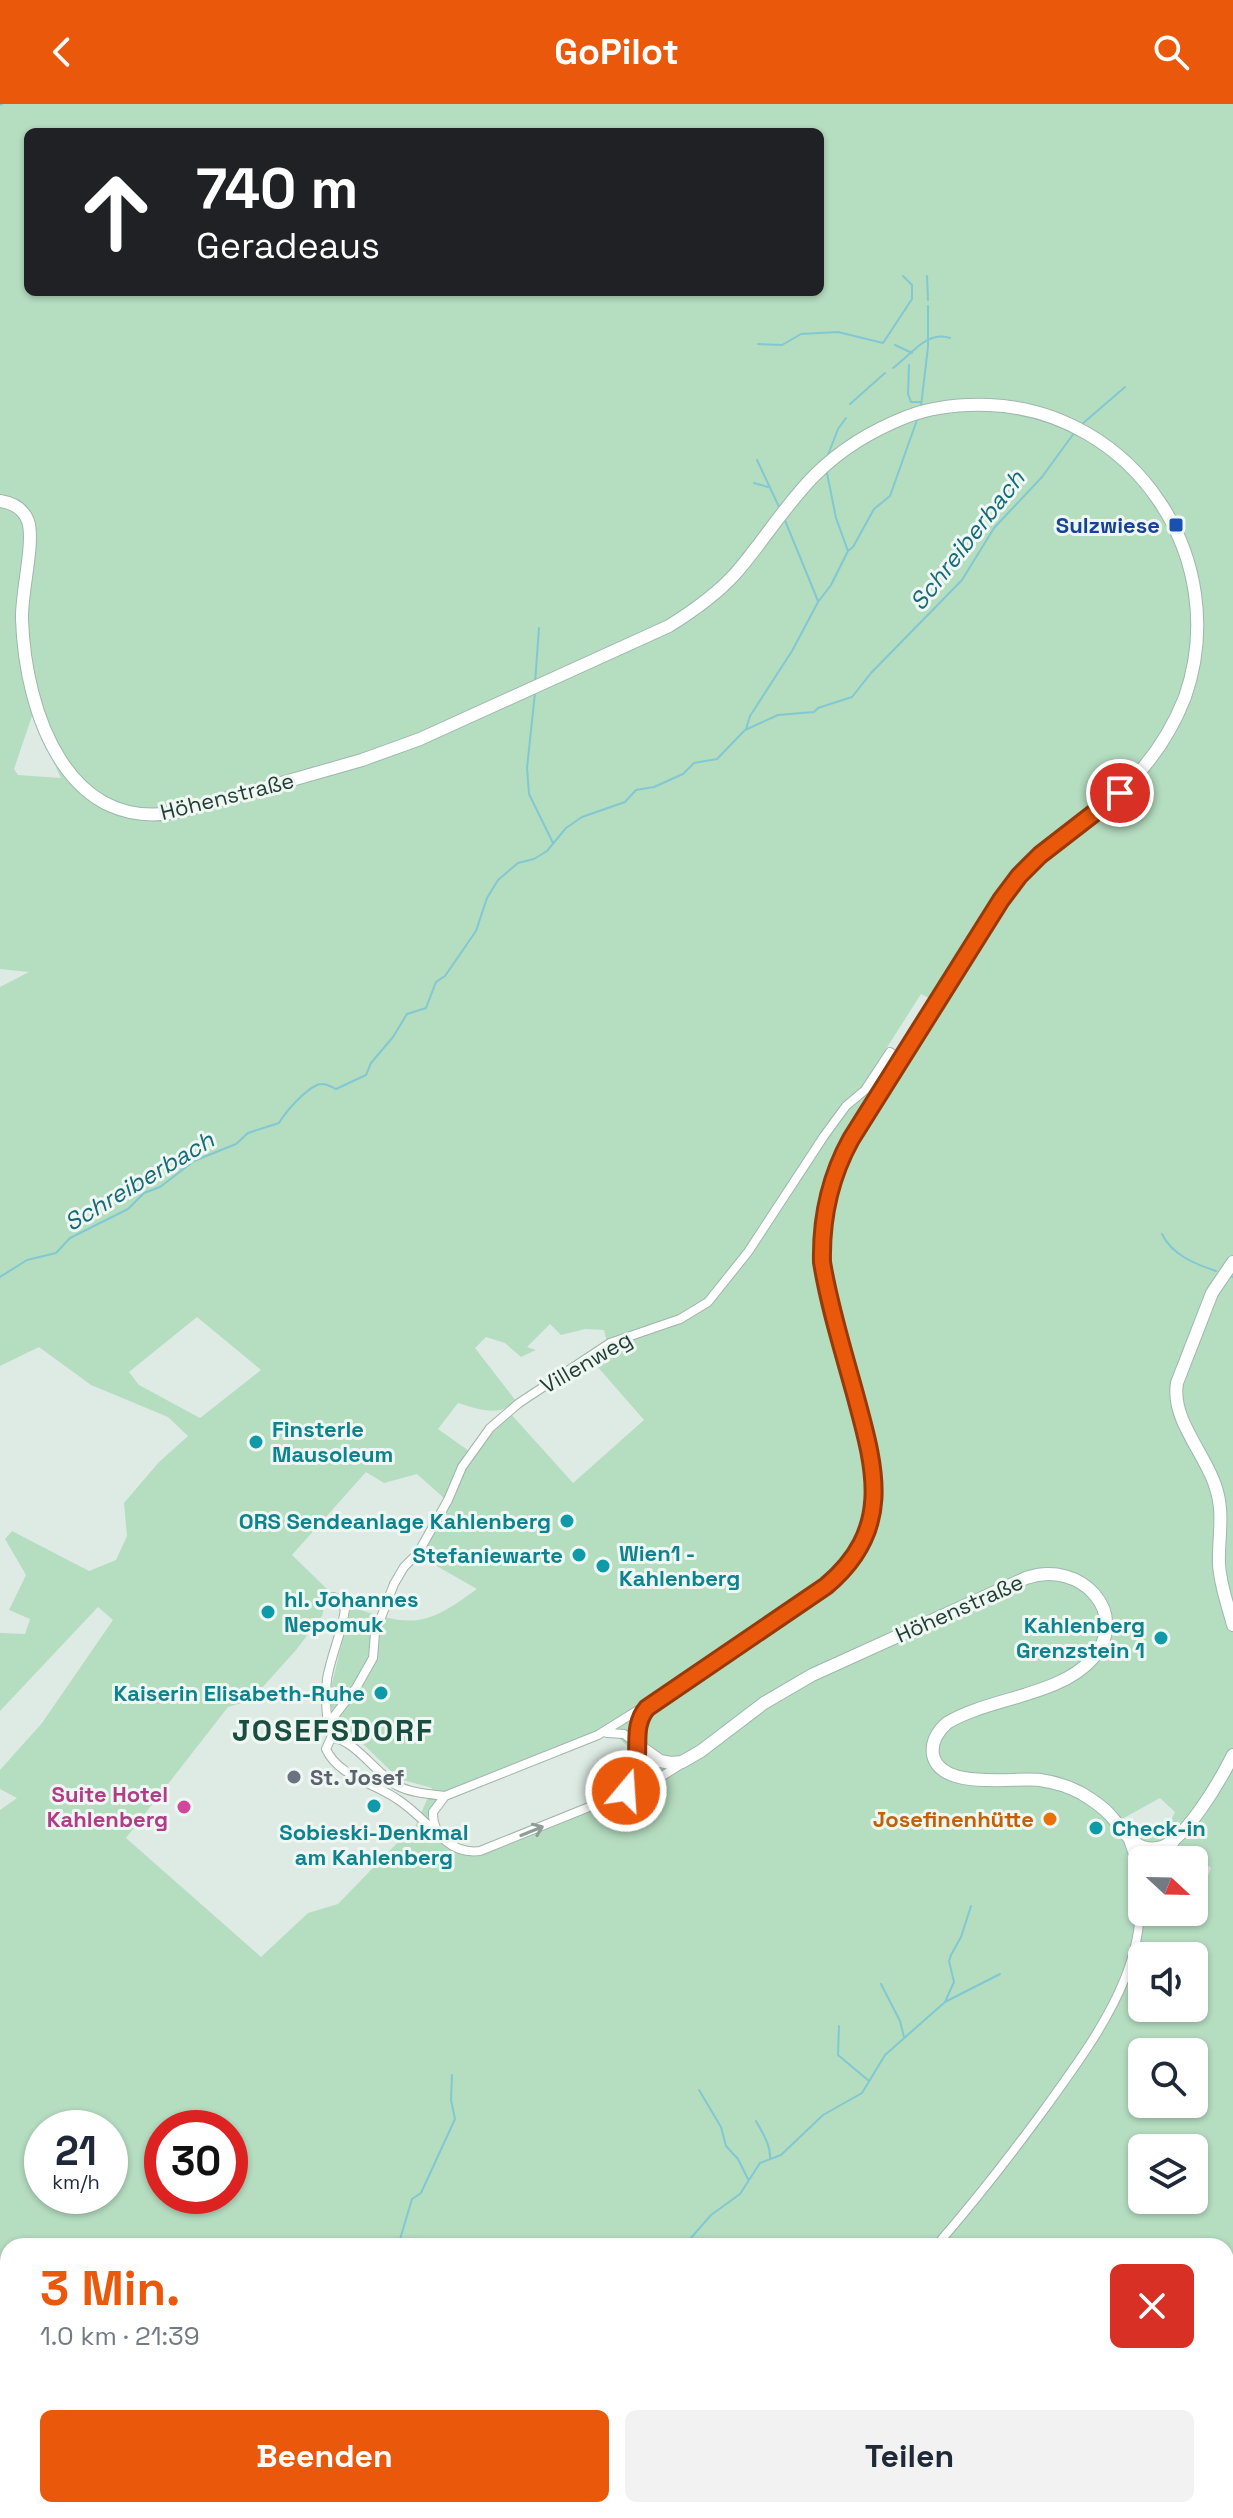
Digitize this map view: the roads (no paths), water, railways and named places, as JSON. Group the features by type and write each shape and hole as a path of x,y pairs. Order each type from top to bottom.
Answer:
{"street":[{"name":"Höhenstraße","path":"0,501 18,507 28,522 30,535 22,596 24,654 38,712 54,750 70,776 99,800 141,814 178,812 404,745 655,633 691,612 733,575 816,474 849,447 910,416 962,405 997,405 1038,412 1063,421 1102,442 1147,479 1183,538 1195,581 1199,621 1191,680 1171,726 1150,760 1120,793 1040,855 1019,876 901,1059"},
{"name":"Villenweg","path":"328,1724 356,1688 373,1658 375,1633 394,1584 404,1567 418,1553 448,1500 462,1467 490,1428 519,1403 610,1343 680,1319 708,1302 748,1252 846,1106 865,1090 890,1052 901,1059"},
{"path":"446,1841 436,1830 432,1817 435,1806 445,1796 598,1735 826,1586 850,1562 867,1532 875,1493 874,1468 825,1280 822,1230 829,1191 843,1152 901,1059"},
{"path":"1230,1265 1219,1280 1194,1336 1177,1383 1176,1402 1212,1474 1219,1499 1222,1517 1219,1568 1233,1625"},
{"name":"Höhenstraße","path":"446,1841 458,1849 480,1851 656,1780 764,1703 812,1675 1026,1578 1043,1573 1060,1573 1085,1584 1098,1600 1104,1628 1096,1654 1074,1673 1029,1693 952,1720 935,1739 934,1757 942,1770 958,1778 1031,1779 1065,1786 1083,1794 1104,1810 1130,1846"},
{"path":"333,1597 345,1609 341,1634 327,1677 326,1704 331,1738 326,1749 350,1775 401,1802 446,1841"},
{"path":"623,1794 635,1774 639,1719 664,1694"},
{"path":"598,1735 619,1733 664,1762 676,1763 691,1757"},
{"path":"331,1738 344,1740 398,1786 445,1796"},
{"path":"1170,1846 1233,1755"},
{"path":"1128,1839 1151,1849 1171,1843"},
{"name":"Höhenstraße","path":"943,2238 982,2193 1104,2022 1131,1965 1138,1926"}],"waterway":[{"path":"758,344 782,345 801,334 838,332 883,343 912,299 912,285 903,276"},
{"path":"927,276 928,300"},
{"path":"921,406 928,347 928,306"},
{"path":"893,368 934,337 950,338"},
{"path":"895,345 912,353"},
{"path":"909,365 908,394 911,402 921,402"},
{"path":"850,404 885,373"},
{"name":"Schreiberbach","path":"1081,425 1125,387"},
{"path":"828,455 846,418"},
{"path":"746,729 750,716 792,651 848,551 874,509 890,496 917,420"},
{"name":"Schreiberbach","path":"0,1277 27,1260 56,1253 70,1238 128,1209 144,1193 160,1187 194,1161 236,1144 248,1133 279,1123 296,1102 317,1085 325,1084 336,1089 366,1075 371,1063 407,1014 426,1008 436,982 445,976 476,931 487,898 498,880 518,863 534,859 547,851 566,828 582,817 625,802 636,790 654,787 683,774 694,763 717,759 745,730 778,715 814,712 852,697 871,673 962,580 994,528 1042,477 1074,433"},
{"path":"757,460 780,509"},
{"path":"827,473 836,518 848,551"},
{"path":"754,483 768,487"},
{"path":"784,518 818,601"},
{"path":"535,683 539,628"},
{"path":"535,693 527,768 529,794 553,843"},
{"path":"1162,1234 1178,1253 1216,1271"},
{"path":"691,2238 711,2215 740,2194 760,2163 781,2155 823,2115 862,2093 885,2055 945,2002 954,1982 949,1961 971,1906"},
{"path":"945,2002 1000,1974"},
{"path":"881,1984 900,2021 904,2037"},
{"path":"839,2026 838,2055 869,2081"},
{"path":"400,2238 412,2199 421,2193 455,2119 451,2100 452,2075"},
{"path":"699,2090 721,2127 726,2146 738,2159 748,2179"},
{"path":"756,2121 768,2144 770,2159"}],"place":[{"name":"Sulzwiese","path":"1176,525"},
{"name":"Finsterle Mausoleum","path":"256,1442"},
{"name":"ORS Sendeanlage Kahlenberg","path":"567,1521"},
{"name":"Stefaniewarte","path":"579,1555"},
{"name":"Wien1 - Kahlenberg","path":"603,1566"},
{"name":"hl. Johannes Nepomuk","path":"268,1612"},
{"name":"Kahlenberg Grenzstein 1","path":"1161,1638"},
{"name":"Kaiserin Elisabeth-Ruhe","path":"381,1693"},
{"name":"St. Josef","path":"294,1777"},
{"name":"Sobieski-Denkmal am Kahlenberg","path":"374,1806"},
{"name":"Suite Hotel Kahlenberg","path":"184,1807"},
{"name":"Josefinenhütte","path":"1050,1819"},
{"name":"Check-in","path":"1096,1828"}],"district":[{"name":"JOSEFSDORF","path":"333,1730"}]}
